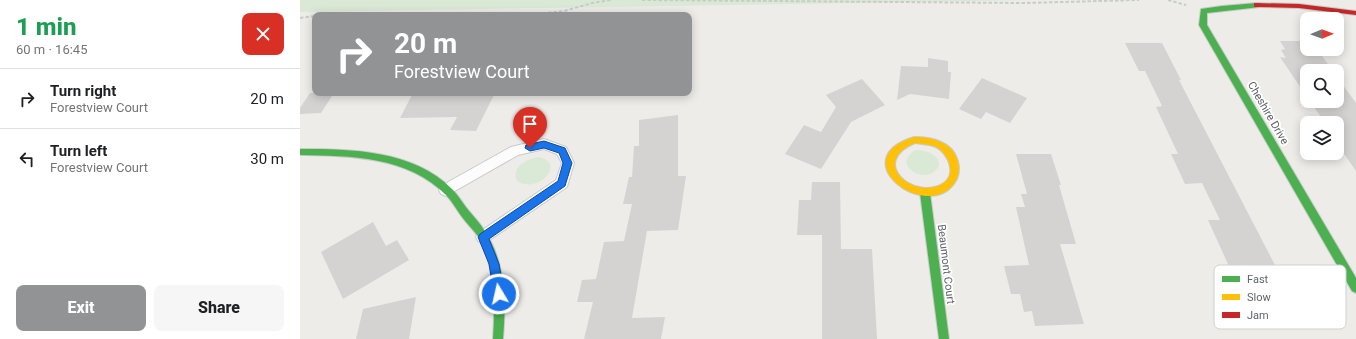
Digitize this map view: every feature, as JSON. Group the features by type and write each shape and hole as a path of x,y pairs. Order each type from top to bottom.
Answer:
{"street":[{"name":"Cheshire Drive","path":"1343,265 1203,25 1204,11 1222,6 1246,4 1287,5 1356,13"},
{"path":"925,140 935,142 944,148 954,163 955,172 952,180 946,187 925,193 904,187 890,172 889,163 891,154 896,147 904,142 925,140"},
{"path":"300,152 348,153 388,160 419,172 446,190 483,237 494,264 499,294 500,321 498,339"},
{"name":"Beaumont Court","path":"925,193 944,339"},
{"name":"Cheshire Drive","path":"1346,271 1356,288"}],"lane":[{"path":"446,190 515,151 544,144 562,151 568,163 562,183 483,237"}],"path":[{"path":"554,12 611,0"},
{"path":"642,0 1024,3 1139,0"},
{"path":"300,18 312,16"}],"green space":[{"path":"300,0 1033,0 300,12"},
{"path":"916,150 925,151 937,158 939,162 935,171 923,175 911,170 907,161 909,155"},
{"path":"539,157 547,160 550,165 550,171 546,176 541,181 533,184 525,184 517,181 516,171 518,167 530,159"}],"building":[{"path":"1280,41 1300,41 1300,56 1322,56 1328,64 1300,64 1300,87 1280,57 1286,58 1281,50 1285,49"},
{"path":"1125,43 1162,43 1181,80 1179,80 1275,265 1228,265 1208,220 1220,220 1202,183 1185,184 1171,154 1178,154 1156,107 1162,106 1145,71 1139,71"},
{"path":"928,58 948,61 948,72 951,72 949,99 910,94 897,100 901,66 928,67"},
{"path":"982,78 1027,98 1010,123 986,112 981,119 959,109"},
{"path":"862,79 885,105 851,122 821,169 785,154 804,125 821,132 836,107 826,95"},
{"path":"1344,87 1356,103 1356,171 1344,154 1344,116 1320,116 1315,108 1344,108"},
{"path":"310,93 312,93 312,96 332,96 321,113 300,114 300,108"},
{"path":"411,96 494,96 476,131 450,130 457,117 400,118"},
{"path":"678,115 678,176 686,176 678,230 647,231 632,318 665,317 661,339 584,339 593,302 577,302 582,280 596,279 604,242 624,241 632,204 623,204 629,177 632,177 634,146 639,146 639,120"},
{"path":"1016,154 1051,154 1061,185 1059,185 1076,244 1060,244 1084,324 1035,326 1032,311 1024,312 1020,294 1011,294 1004,266 1029,265 1016,207 1025,207 1021,194 1027,194"},
{"path":"812,182 840,182 841,249 872,249 877,339 822,339 822,235 797,235 799,200 811,200"},
{"path":"373,222 386,246 397,240 409,260 343,299 321,252"},
{"path":"416,297 409,339 356,339 363,309"}],"traffic: fast":[{"path":"1257,5 1204,11 1203,25 1343,265"},
{"path":"300,152 358,154 378,157 415,168 432,178 447,190 480,232 493,259 499,299 498,339"},
{"path":"925,193 944,339"},
{"path":"1346,271 1356,288"}],"traffic: slow":[{"path":"914,140 938,144 948,152 954,162 955,168 952,180 948,185 936,191 924,192 911,189 893,174 890,164 891,154 900,146 914,140"}],"traffic: jam":[{"path":"1257,5 1299,6 1356,13"}],"route":[{"path":"499,294 494,264 483,237 562,183 568,163 562,151 544,144 530,148"}]}
